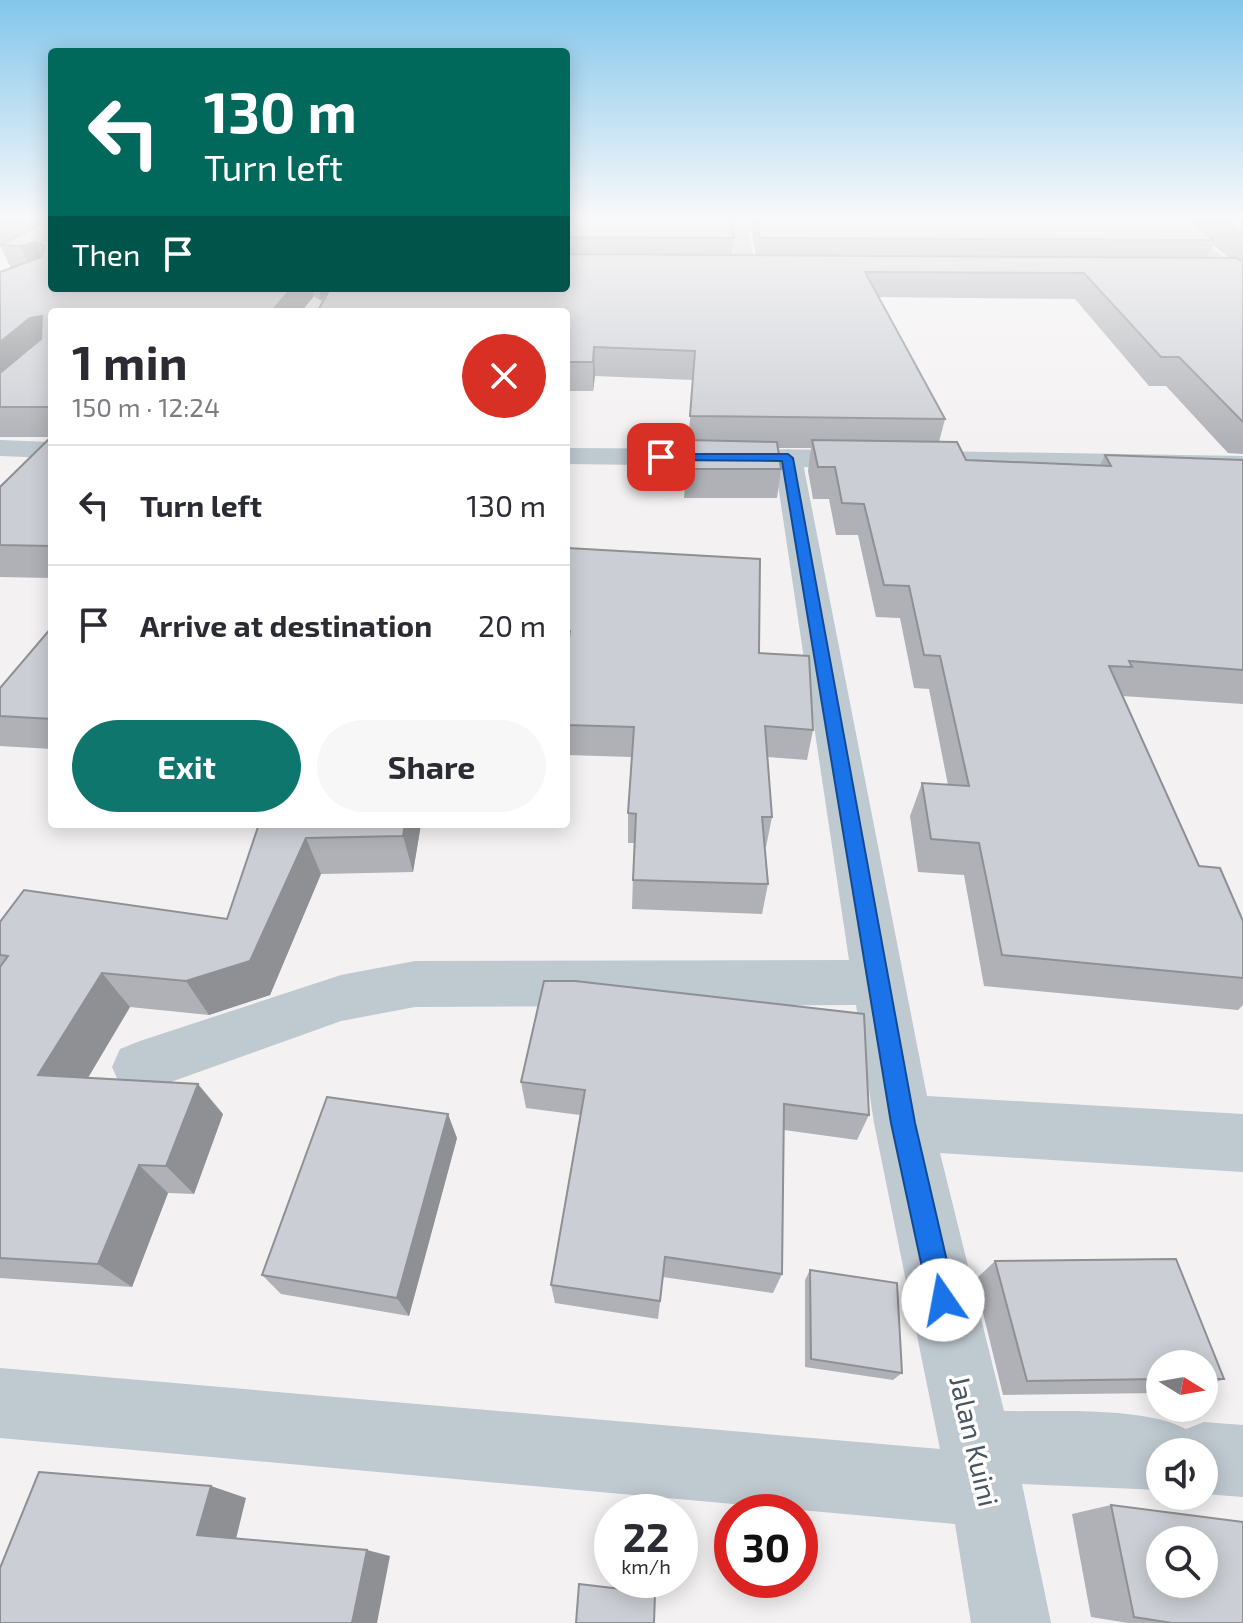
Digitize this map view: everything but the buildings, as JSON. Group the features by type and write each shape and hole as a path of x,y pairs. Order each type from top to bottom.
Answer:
{"street":[{"path":"0,448 48,450"},
{"path":"570,456 1243,465"},
{"name":"Jalan Kuini","path":"788,458 903,1123 981,1468 1011,1623"},
{"path":"140,1067 341,998 415,984 880,982"},
{"path":"903,1123 1243,1143"},
{"path":"0,1403 981,1468 1080,1448 1146,1453"},
{"path":"1218,1459 1243,1461"}],"route":[{"path":"661,457 788,458 903,1123 943,1300"}]}
